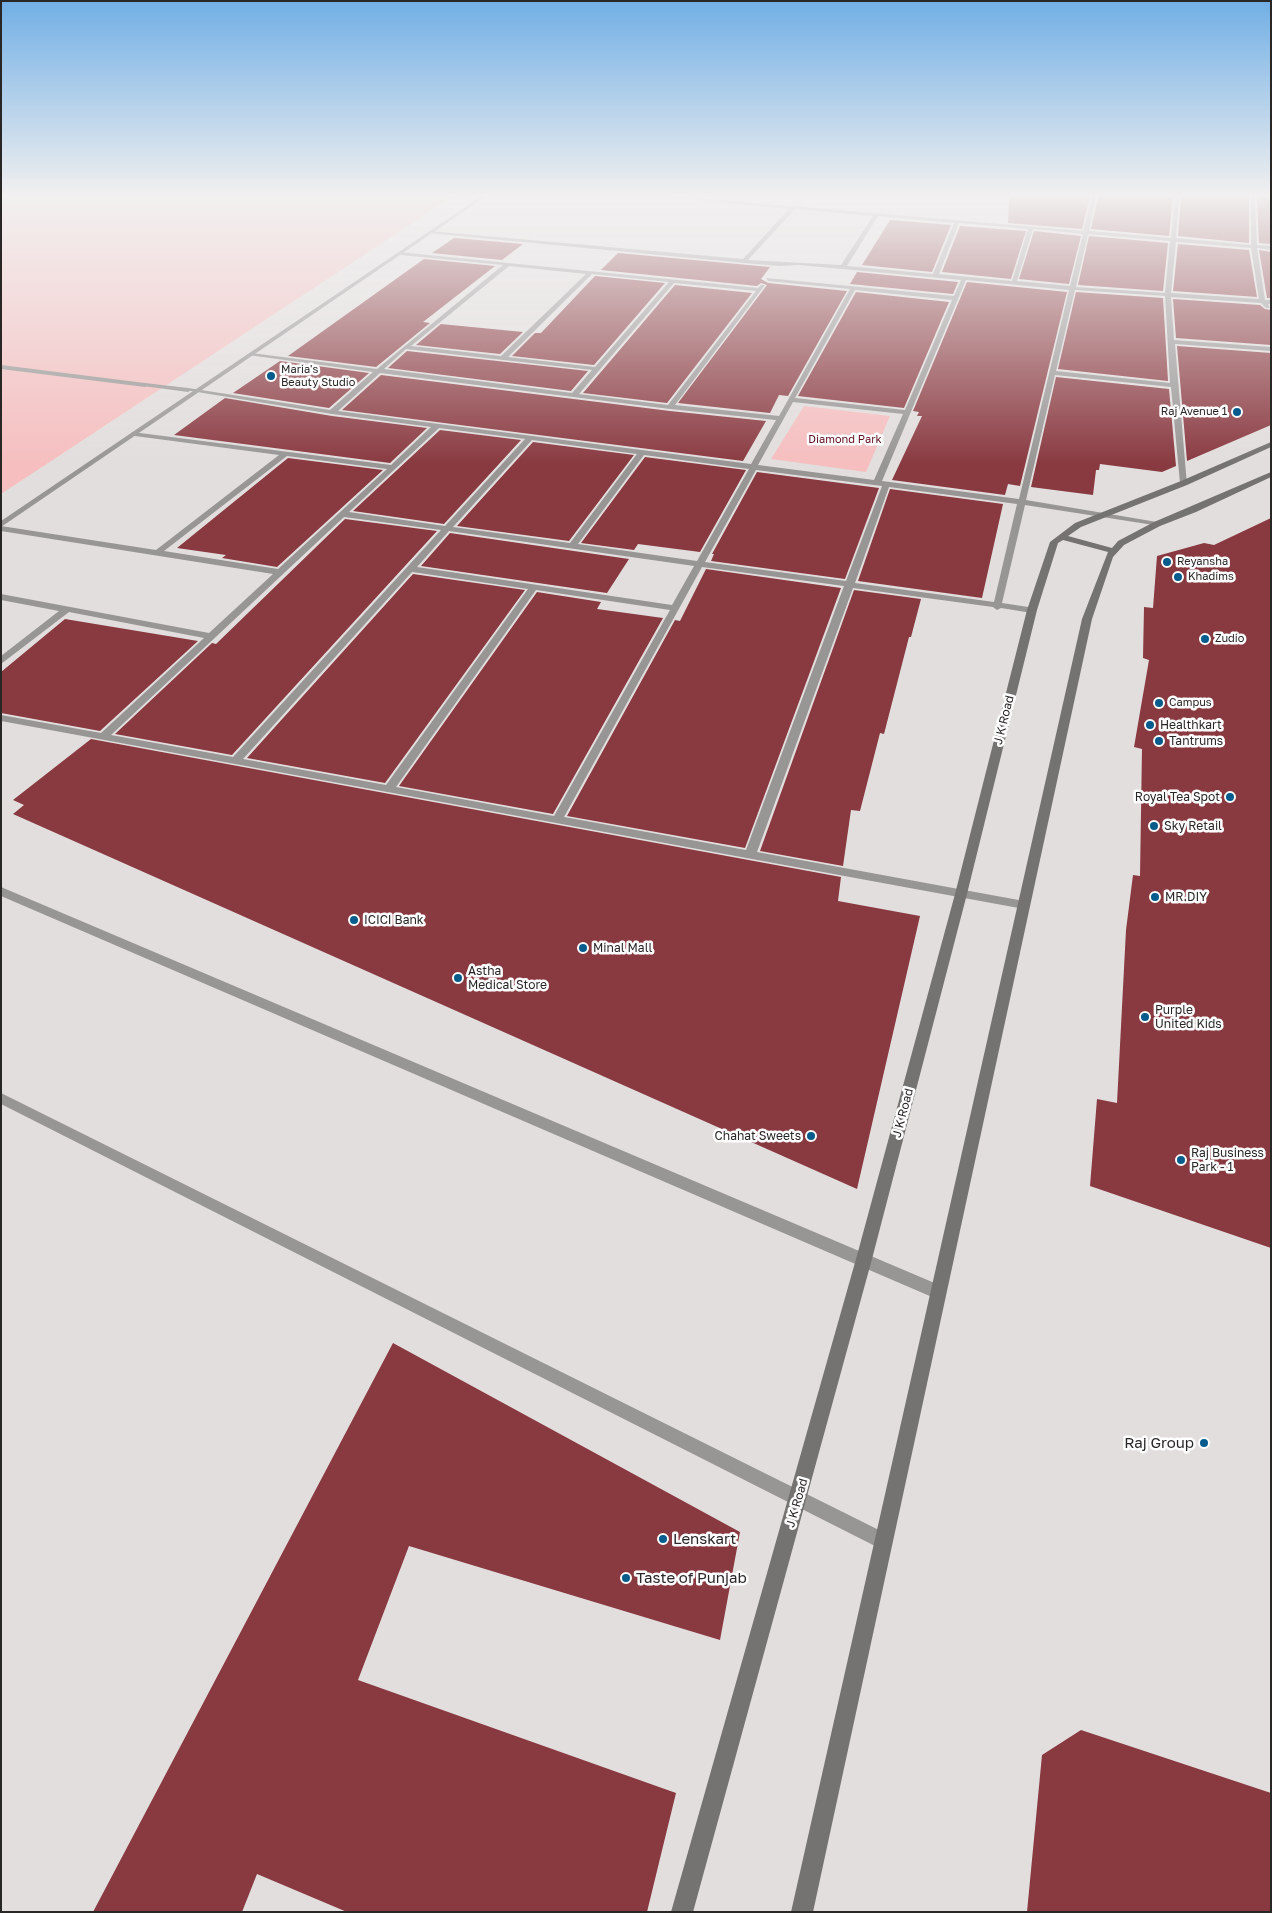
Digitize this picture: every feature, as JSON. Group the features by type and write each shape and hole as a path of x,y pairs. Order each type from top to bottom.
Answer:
{"main road":[{"name":"J K Road","path":"682,1912 864,1259 961,894 1032,610 1054,542 1078,525 1184,483 1271,444"},
{"path":"802,1912 1087,619 1109,556 1121,543 1157,524 1193,510 1271,474"},
{"path":"1062,537 1113,551"}],"street":[{"path":"1,516 342,286"},
{"path":"1,527 352,286"},
{"path":"332,412 405,347 481,286"},
{"path":"502,359 576,286"},
{"path":"574,395 668,286"},
{"path":"723,286 759,290"},
{"path":"670,406 762,286"},
{"path":"846,286 955,298"},
{"path":"750,855 849,586 907,412 961,286"},
{"path":"1052,286 1271,302"},
{"path":"1169,286 1174,385 1184,483"},
{"path":"1260,286 1262,301 1271,310"},
{"path":"558,820 854,287"},
{"path":"997,607 1072,288"},
{"path":"1172,342 1271,349"},
{"path":"405,347 598,368"},
{"path":"251,355 574,395 781,418"},
{"path":"1,367 198,391 332,412 1022,502 1157,524"},
{"path":"1052,373 1174,385"},
{"path":"792,400 907,412"},
{"path":"103,736 438,426"},
{"path":"135,434 392,467"},
{"path":"236,760 530,438"},
{"path":"572,546 642,452"},
{"path":"157,554 286,453"},
{"path":"342,514 997,607 1032,610"},
{"path":"1,527 157,554 279,572"},
{"path":"410,569 676,608"},
{"path":"389,789 533,588"},
{"path":"1,597 211,636"},
{"path":"1,661 67,609"},
{"path":"1,718 1024,905"},
{"path":"1,891 938,1292"},
{"path":"1,1098 883,1542"}],"green space":[{"path":"1,286 316,286 1,494"},
{"name":"Diamond Park","path":"804,406 890,416 866,472 771,459"}],"building":[{"path":"386,286 469,286 423,322 430,323 376,367 288,356"},
{"path":"585,286 662,286 594,365 512,356 535,333 541,333"},
{"path":"674,286 752,293 667,403 583,393"},
{"path":"766,286 800,286 847,291 788,396 779,395 770,413 678,403"},
{"path":"873,286 956,286 953,294"},
{"path":"965,286 1010,286 1067,292 1020,486 1008,484 1005,495 892,480 922,416 917,416 919,412 913,411"},
{"path":"1096,286 1163,286 1163,291"},
{"path":"1174,286 1255,286 1257,297 1173,291"},
{"path":"1265,286 1271,286 1271,298 1267,298"},
{"path":"856,292 949,302 904,408 798,396"},
{"path":"1076,292 1163,298 1168,381 1058,369"},
{"path":"1173,299 1260,305 1265,309 1271,310 1271,345 1176,338"},
{"path":"441,324 523,332 500,354 416,345"},
{"path":"1177,346 1271,353 1271,425 1187,461"},
{"path":"407,351 588,371 571,391 388,368"},
{"path":"280,361 369,373 329,408 233,393"},
{"path":"381,375 766,421 743,461 342,410"},
{"path":"1056,377 1169,389 1176,466 1162,472 1100,464 1099,470 1096,470 1093,495 1031,487"},
{"path":"225,398 332,416 427,428 390,463 174,435"},
{"path":"440,430 521,440 444,524 353,511"},
{"path":"533,442 634,455 569,541 457,526"},
{"path":"645,457 746,470 700,552 638,544 634,550 581,543"},
{"path":"288,458 383,470 277,567 222,558 226,555 177,548"},
{"path":"757,472 879,488 845,579 711,561 714,554 712,554"},
{"path":"890,489 1003,504 982,598 858,581"},
{"path":"1271,518 1271,1248 1090,1186 1097,1099 1117,1103 1126,930 1133,875 1140,876 1142,749 1134,747 1149,660 1143,658 1144,607 1153,608 1157,556 1204,543 1214,545"},
{"path":"345,519 437,531 232,755 115,734 212,643 216,644"},
{"path":"450,533 629,559 607,593 421,566"},
{"path":"706,569 841,588 745,848 567,816 675,620 680,621"},
{"path":"413,574 525,590 385,783 247,758"},
{"path":"854,590 921,599 911,637 909,637 884,734 880,733 860,811 851,810 843,866 760,851"},
{"path":"537,592 601,602 597,609 663,618 553,814 399,786"},
{"path":"65,619 198,641 100,731 1,713 1,672"},
{"path":"91,739 841,877 838,901 920,916 857,1189 13,814 24,805 13,800"},
{"path":"393,1343 740,1532 720,1640 409,1546 358,1680 676,1793 647,1912 347,1912 257,1874 242,1912 93,1912"},
{"path":"1081,1730 1271,1793 1271,1912 1027,1912 1042,1755"}],"place":[{"name":"Maria's Beauty Studio","path":"271,376"},
{"name":"Raj Avenue 1","path":"1237,412"},
{"name":"Reyansha","path":"1167,562"},
{"name":"Khadims","path":"1178,577"},
{"name":"Zudio","path":"1205,639"},
{"name":"Campus","path":"1159,703"},
{"name":"Healthkart","path":"1150,725"},
{"name":"Tantrums","path":"1159,741"},
{"name":"Royal Tea Spot","path":"1230,797"},
{"name":"Sky Retail","path":"1154,826"},
{"name":"MR.DIY","path":"1155,897"},
{"name":"ICICI Bank","path":"354,920"},
{"name":"Minal Mall","path":"583,948"},
{"name":"Astha Medical Store","path":"458,978"},
{"name":"Purple United Kids","path":"1145,1017"},
{"name":"Chahat Sweets","path":"811,1136"},
{"name":"Raj Business Park - 1","path":"1181,1160"},
{"name":"Raj Group","path":"1204,1443"},
{"name":"Lenskart","path":"663,1539"},
{"name":"Taste of Punjab","path":"626,1578"}]}
